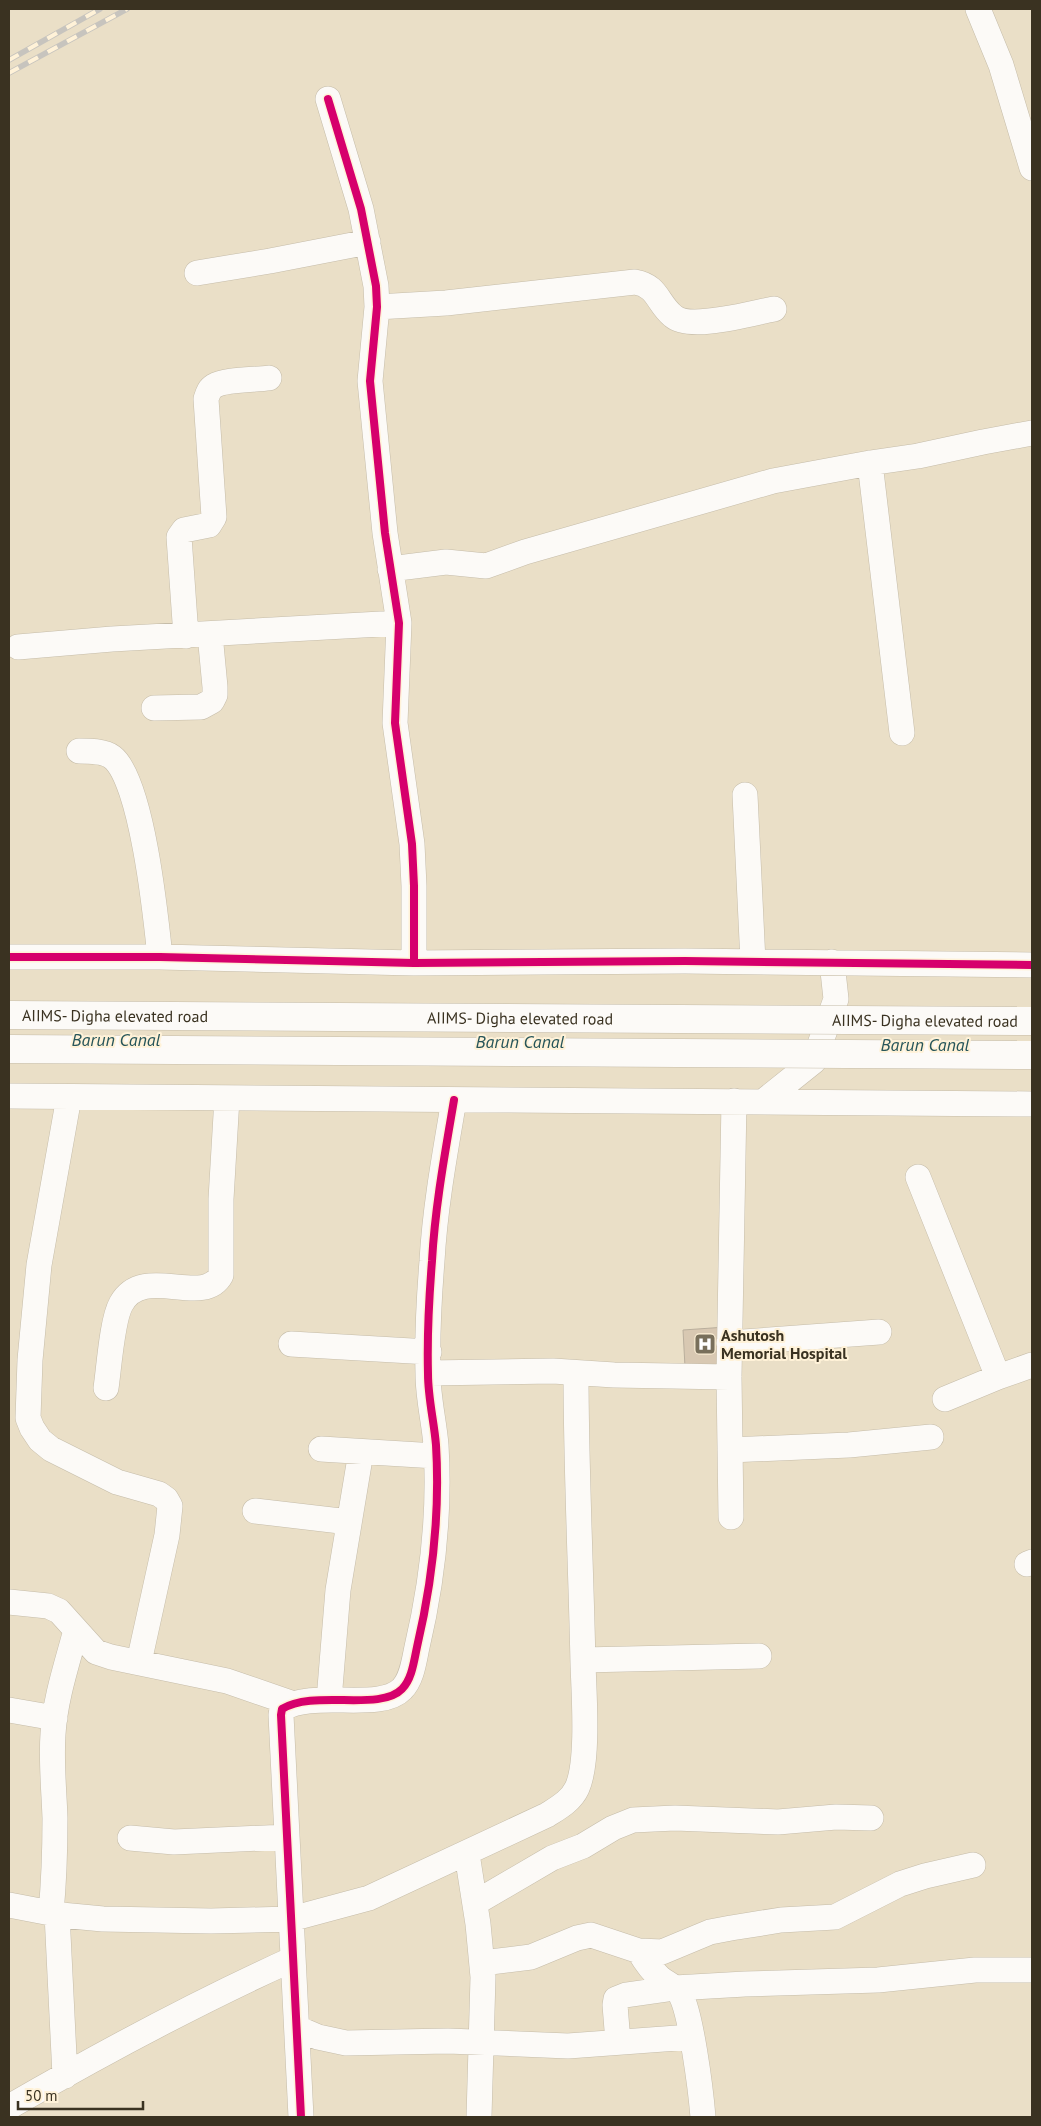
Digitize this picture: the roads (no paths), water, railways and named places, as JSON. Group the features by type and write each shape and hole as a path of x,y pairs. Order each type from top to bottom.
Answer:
{"highway":[{"name":"AIIMS- Digha elevated road","path":"9,1015 1032,1022"},
{"name":"AIIMS- Digha elevated road","path":"9,1049 1032,1055"}],"street":[{"path":"978,9 1002,65 1032,168"},
{"path":"328,98 348,162 368,242 376,286 377,308 370,381 385,533 400,623 395,722 412,844 414,963"},
{"path":"198,273 270,262 368,242"},
{"path":"377,308 464,302 634,282 644,284 652,289 667,310 675,318 685,322 698,323 774,309"},
{"path":"154,708 201,707 212,701 215,696 215,687 198,635 179,537 184,530 209,525 214,517 206,399 208,391 215,385 269,378"},
{"path":"390,569 446,562 486,566 525,552 773,481 1032,434"},
{"path":"870,463 902,733"},
{"path":"18,647 400,623"},
{"path":"79,751 111,756 123,769 144,843 160,957"},
{"path":"745,795 753,962"},
{"path":"9,957 160,957 414,963 832,962 1032,965"},
{"path":"764,1101 814,1061 836,999 832,962"},
{"path":"9,1096 1032,1104"},
{"path":"69,1097 18,1385 32,1428 40,1440 51,1449 117,1482 159,1494 166,1499 170,1506 167,1535 139,1662"},
{"path":"106,1388 117,1317 126,1297 142,1287 154,1285 200,1288 210,1286 218,1281 221,1275 221,1199 227,1098"},
{"path":"301,2117 281,1715 282,1709 291,1703 304,1700 379,1699 393,1696 402,1689 409,1678 423,1620 436,1517 436,1456 428,1399 432,1261 440,1187 454,1100"},
{"path":"731,1517 729,1343 734,1101"},
{"path":"918,1177 998,1377"},
{"path":"729,1343 879,1332"},
{"path":"291,1344 506,1371 665,1377 729,1377"},
{"path":"946,1399 1032,1365"},
{"path":"9,1905 54,1914 104,1919 210,1921 291,1918 369,1898 547,1816 568,1802 577,1788 582,1769 584,1734 576,1456 576,1373"},
{"path":"730,1450 849,1445 931,1436"},
{"path":"322,1449 436,1456"},
{"path":"329,1700 338,1590 361,1452"},
{"path":"255,1511 349,1522"},
{"path":"9,1602 48,1606 59,1612 96,1652 228,1681 291,1703"},
{"path":"65,2076 54,1914 55,1817 52,1761 55,1718 63,1678 76,1630"},
{"path":"583,1660 759,1656"},
{"path":"9,1710 55,1718"},
{"path":"475,1903 552,1858 575,1849 612,1828 633,1820 675,1818 778,1822 836,1817 871,1818"},
{"path":"130,1838 174,1842 286,1837"},
{"path":"467,1854 482,1963 483,2004 479,2117"},
{"path":"482,1963 530,1957 578,1938 591,1936 639,1951 662,1952 710,1932 751,1924 835,1917 900,1884 973,1865"},
{"path":"639,1951 653,1972 675,1988 682,1999 691,2037 703,2117"},
{"path":"9,2107 202,2001 293,1959"},
{"path":"618,2042 616,1999 626,1995 675,1988 878,1980 975,1970 1032,1970"},
{"path":"296,2028 318,2037 340,2042 481,2042 568,2046 691,2037"}],"railway":[{"path":"9,60 100,9"},
{"path":"9,73 127,9"}],"place":[{"name":"Ashutosh Memorial Hospital","path":"705,1344"}],"water label":[{"name":"Barun Canal","path":"116,1040"},
{"name":"Barun Canal","path":"520,1042"},
{"name":"Barun Canal","path":"925,1045"}]}
